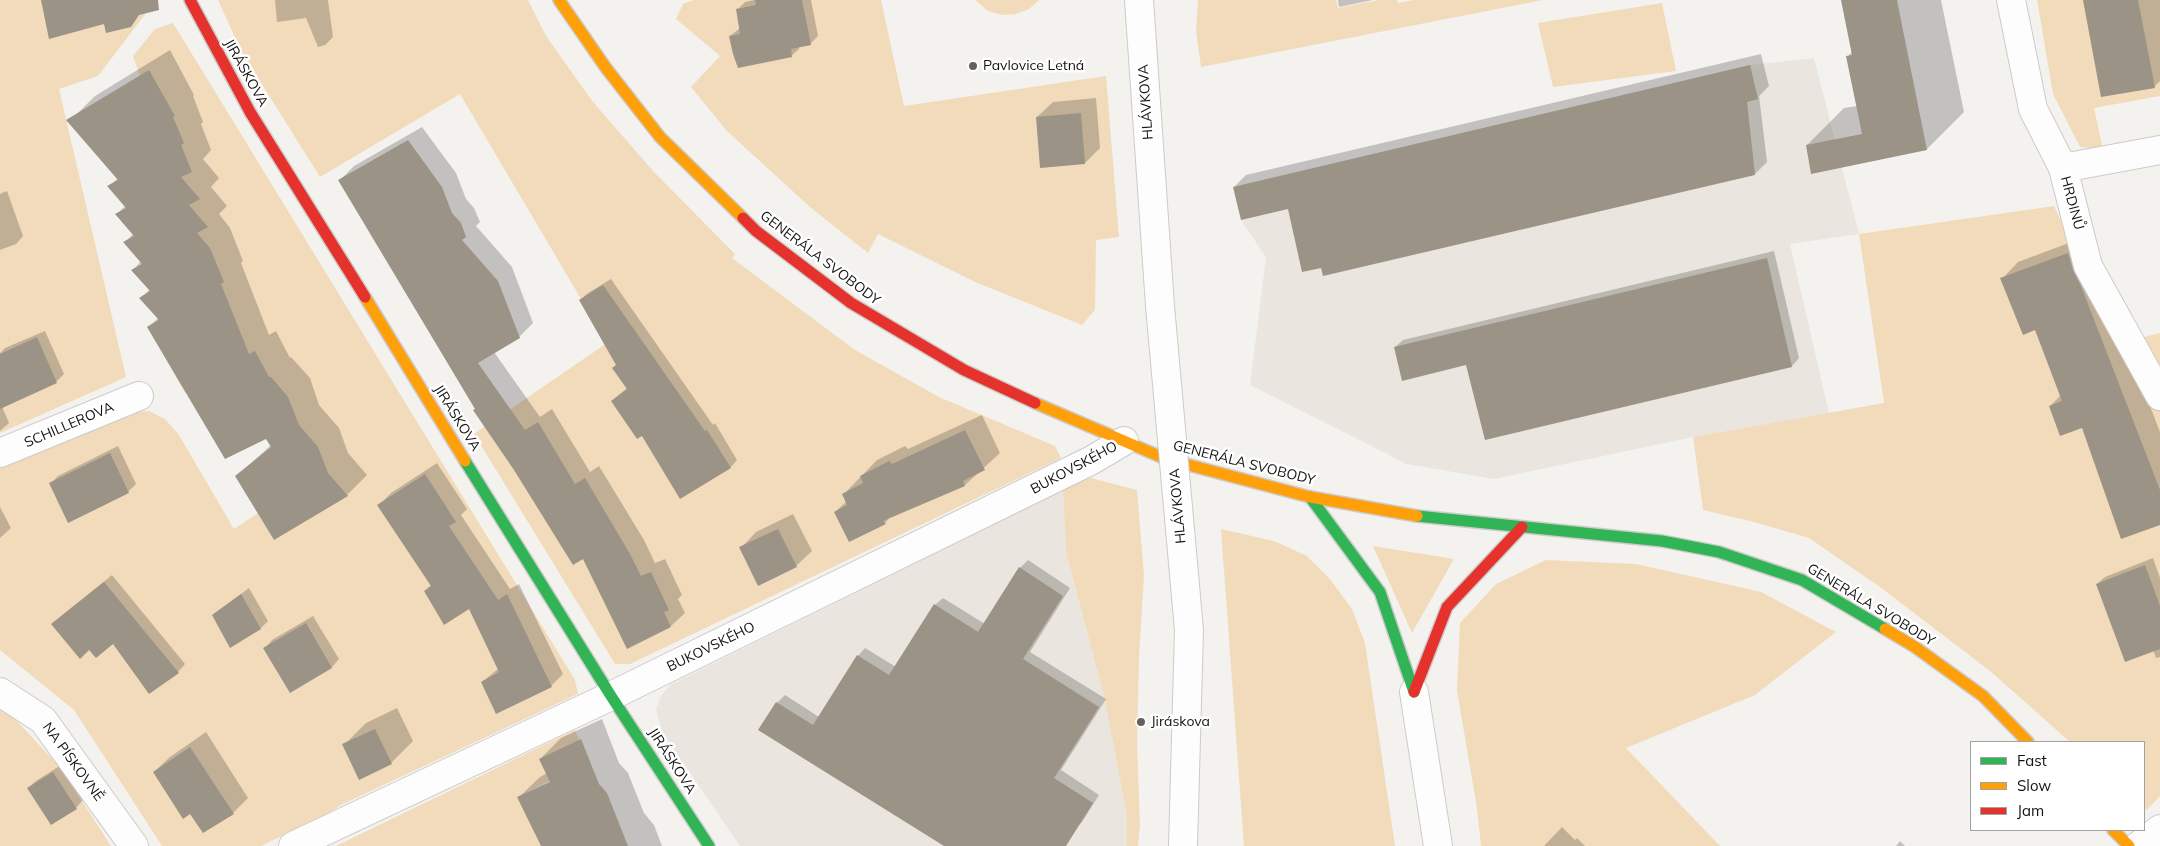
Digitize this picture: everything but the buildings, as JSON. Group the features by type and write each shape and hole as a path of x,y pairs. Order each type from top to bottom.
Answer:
{"main road":[{"name":"JIRÁSKOVA","path":"190,0 250,112 611,696 709,846"},
{"name":"GENERÁLA SVOBODY","path":"559,0 606,68 660,138 756,232 851,303 964,370 1072,420 1166,459 1310,496 1416,516 1662,541 1719,552 1802,580 1915,647 1984,696 2027,741"},
{"path":"1310,496 1380,592 1414,692"},
{"path":"1414,692 1447,606 1522,526"},
{"path":"2114,831 2129,846"}],"street":[{"name":"HLÁVKOVA","path":"1139,0 1160,306 1189,630 1183,846"},
{"name":"HLÁVKOVA","path":"1142,46 1157,0"},
{"name":"HRDINŮ","path":"2011,0 2033,109 2063,168 2088,266 2160,396"},
{"path":"2063,168 2160,150"},
{"name":"SCHILLEROVA","path":"0,454 139,396"},
{"name":"BUKOVSKÉHO","path":"293,846 611,696 1092,460 1124,441"},
{"name":"NA PÍSKOVNĚ","path":"0,692 43,720 134,846"},
{"path":"1414,692 1438,846"},
{"path":"2138,846 2160,829"}],"shaded area":[{"path":"0,0 156,0 98,76 59,89 126,377 0,433"},
{"path":"218,0 528,0 546,36 593,102 654,172 735,254 732,258 855,350 939,397 1055,446 1061,458 630,664 615,664 474,434 607,343 460,94 320,177 241,51"},
{"path":"694,0 881,0 904,106 1106,76 1119,237 1096,240 1095,310 1082,325 975,282 878,234 868,253 811,208 727,131 691,87 720,56 676,19 683,4"},
{"path":"975,0 1039,0 1029,9 1016,14 1002,15 988,11"},
{"path":"1198,0 1336,0 1338,8 1379,0 1397,0 1398,3 1414,0 1543,0 1201,67 1196,31"},
{"path":"2037,0 2160,0 2160,96 2094,108 2103,149 2080,147 2053,94"},
{"path":"1662,3 1676,71 1553,87 1538,23"},
{"path":"173,23 575,680 578,694 343,804 329,813 261,846 162,846 74,710 0,650 0,468 125,413 149,411 165,419 179,435 234,529 258,513 274,540 339,498 252,353 185,393 147,326 214,288 133,56 155,29"},
{"path":"1814,58 1859,234 1790,244 1829,413 1693,437 1494,479 1407,464 1250,385 1266,257 1241,220 1233,187 1750,65"},
{"path":"2054,206 2117,338 2160,409 2160,796 2147,810 2145,808 2145,741 2069,741 1990,671 1880,587 1809,538 1703,510 1693,437 1884,403 1859,234"},
{"path":"2160,333 2160,369 2140,338"},
{"path":"1087,477 1137,490 1144,576 1139,657 1137,745 1140,825 1138,846 1127,846 1127,817 1105,700 1066,552 1063,490"},
{"path":"1063,490 1066,552 1105,700 1127,817 1127,846 740,846 662,732 656,709 661,696 670,685"},
{"path":"1221,529 1274,541 1307,556 1330,579 1352,609 1365,643 1395,846 1244,846"},
{"path":"1373,546 1454,559 1412,633"},
{"path":"1546,560 1636,564 1761,592 1836,632 1755,695 1626,748 1720,846 1481,846 1477,808 1457,691 1460,623 1496,584"},
{"path":"0,709 14,718 60,767 111,846 0,846"},
{"path":"575,730 579,740 549,781 518,797 541,846 336,846"}],"traffic: fast":[{"path":"465,461 611,696 709,846"},
{"path":"1310,497 1380,592 1414,692"},
{"path":"1417,516 1662,541 1719,552 1802,580 1885,629"}],"traffic: slow":[{"path":"559,0 606,68 660,137 743,218"},
{"path":"365,297 465,461"},
{"path":"1035,403 1166,459 1310,497 1417,516"},
{"path":"1885,629 1915,647 1983,696 2027,741"},
{"path":"2114,831 2129,846"}],"traffic: jam":[{"path":"190,0 250,112 365,297"},
{"path":"743,218 756,231 851,303 964,370 1035,403"},
{"path":"1414,692 1447,607 1522,527"}],"place":[{"name":"Pavlovice Letná","path":"973,66"},
{"name":"Jiráskova","path":"1141,722"}]}
